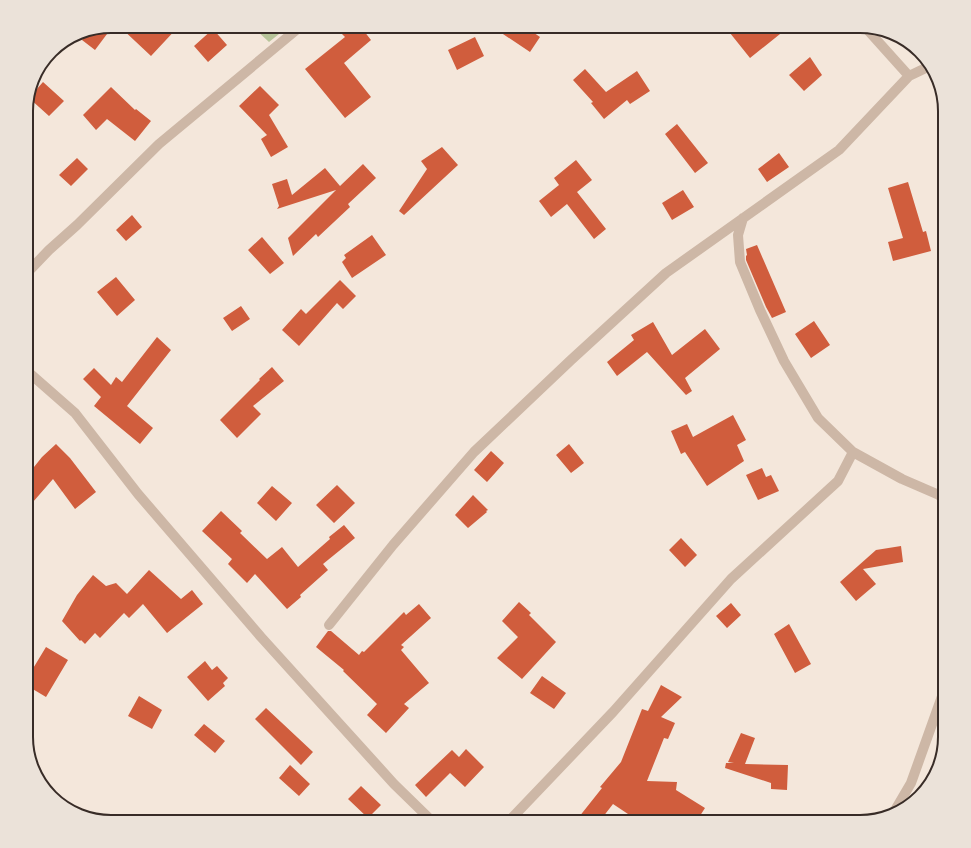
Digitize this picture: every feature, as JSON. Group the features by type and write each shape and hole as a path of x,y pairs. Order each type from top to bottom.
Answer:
{"street":[{"path":"33,267 159,144 293,33"},
{"path":"872,34 909,76"},
{"path":"329,625 393,545 474,452 576,355 666,273 839,150 909,76 925,68"},
{"path":"743,218 738,234 740,262 781,355 818,418 853,452 902,478 938,493"},
{"path":"33,376 74,413 138,494 256,631 394,784 427,815"},
{"path":"515,815 613,712 731,579 838,480 853,452"},
{"path":"898,806 911,783 938,708"}],"green space":[{"path":"259,33 280,33 269,42"}],"building":[{"path":"108,33 95,50 82,40 91,36"},
{"path":"126,33 172,33 151,56"},
{"path":"209,33 216,33 227,45 208,62 194,46"},
{"path":"341,33 366,33 371,40 344,63 371,97 345,118 305,69 345,37"},
{"path":"502,33 534,33 540,37 530,52"},
{"path":"730,33 781,33 750,58"},
{"path":"475,37 484,56 457,70 448,50"},
{"path":"810,57 822,75 804,91 789,75"},
{"path":"585,69 606,92 637,71 650,91 630,104 627,100 604,119 591,103 593,102 573,80"},
{"path":"43,82 64,101 49,116 34,102 36,89"},
{"path":"260,86 279,105 269,115 288,147 271,157 261,139 267,135 239,106"},
{"path":"111,87 135,110 136,109 151,121 135,141 107,119 96,130 83,115"},
{"path":"677,124 708,163 695,173 665,134"},
{"path":"442,147 458,165 404,215 399,211 427,169 421,161"},
{"path":"779,153 789,167 767,182 758,169"},
{"path":"77,158 88,169 71,186 59,175"},
{"path":"576,160 592,180 577,192 606,229 594,239 567,204 551,217 539,201 559,185 554,178"},
{"path":"363,164 376,178 348,204 350,207 318,237 316,234 293,256 288,238 336,190 277,209 279,206 272,184 287,179 292,195 325,168 340,186"},
{"path":"908,182 923,232 926,231 931,251 893,261 888,242 903,238 888,188"},
{"path":"683,190 694,207 672,220 662,203"},
{"path":"132,215 142,227 126,241 116,230"},
{"path":"372,235 386,255 352,278 342,262 346,258 344,255"},
{"path":"262,237 284,263 270,274 248,250"},
{"path":"757,245 786,312 772,318 746,260 746,249"},
{"path":"116,277 135,300 117,316 97,292"},
{"path":"340,280 356,296 343,309 337,303 299,346 282,330 301,309 306,314"},
{"path":"241,306 250,319 232,331 223,318"},
{"path":"814,321 830,345 811,358 795,334"},
{"path":"653,322 672,355 705,329 720,349 685,378 692,391 686,395 647,352 617,376 607,362 634,340 631,335"},
{"path":"157,337 171,350 127,406 153,428 140,444 94,406 101,397 83,379 94,368 111,385 116,377 122,382"},
{"path":"272,367 284,381 253,406 261,414 237,438 220,420"},
{"path":"733,415 746,440 737,445 744,461 707,486 685,452 681,454 671,431 687,424 693,437"},
{"path":"56,444 70,458 96,492 75,509 53,479 33,502 33,468 42,457"},
{"path":"569,444 584,463 571,473 556,455"},
{"path":"491,451 504,463 487,482 474,470"},
{"path":"762,468 766,477 771,475 779,491 758,500 746,475"},
{"path":"337,485 355,503 334,523 316,505"},
{"path":"272,486 292,503 276,521 257,503"},
{"path":"473,495 488,510 468,528 455,515"},
{"path":"221,511 242,531 240,533 267,559 282,547 298,567 330,539 329,537 344,525 355,538 323,564 328,570 287,609 255,574 247,583 228,564 232,559 202,531"},
{"path":"681,538 697,555 685,567 669,550"},
{"path":"901,546 903,562 863,569 876,584 856,601 840,582 876,550"},
{"path":"149,570 181,599 192,590 203,604 167,633 143,604 129,618 124,613 100,638 95,633 85,644 81,640 80,641 62,621 77,595 93,575 106,586 116,583 127,594"},
{"path":"519,602 531,613 529,615 556,642 522,679 497,658 518,637 502,621"},
{"path":"731,603 741,615 727,628 716,616"},
{"path":"419,604 431,618 401,645 404,647 401,650 429,683 404,704 409,708 386,733 367,715 377,704 343,671 344,670 316,647 328,631 331,631 359,655 362,651 364,652 404,612 406,615"},
{"path":"789,624 811,664 795,673 774,634"},
{"path":"46,647 68,660 46,697 33,689 33,668"},
{"path":"205,661 212,670 217,666 228,678 223,683 225,686 208,701 187,677"},
{"path":"542,676 566,693 554,709 530,693"},
{"path":"661,685 682,697 661,717 675,723 668,739 664,738 647,781 677,782 676,790 705,808 700,815 630,815 613,804 604,815 581,815 602,788 600,787 621,762 642,709 648,711"},
{"path":"139,696 162,710 152,729 128,716"},
{"path":"266,708 313,752 301,765 255,719"},
{"path":"204,724 225,741 215,753 194,735"},
{"path":"741,733 755,738 745,764 788,765 787,790 771,789 771,783 725,768 726,763 734,763 728,762"},
{"path":"466,749 484,767 465,787 450,773 426,797 415,785 452,750 459,757"},
{"path":"290,765 310,784 299,796 279,778"},
{"path":"361,786 381,805 371,815 365,815 348,799"}]}
